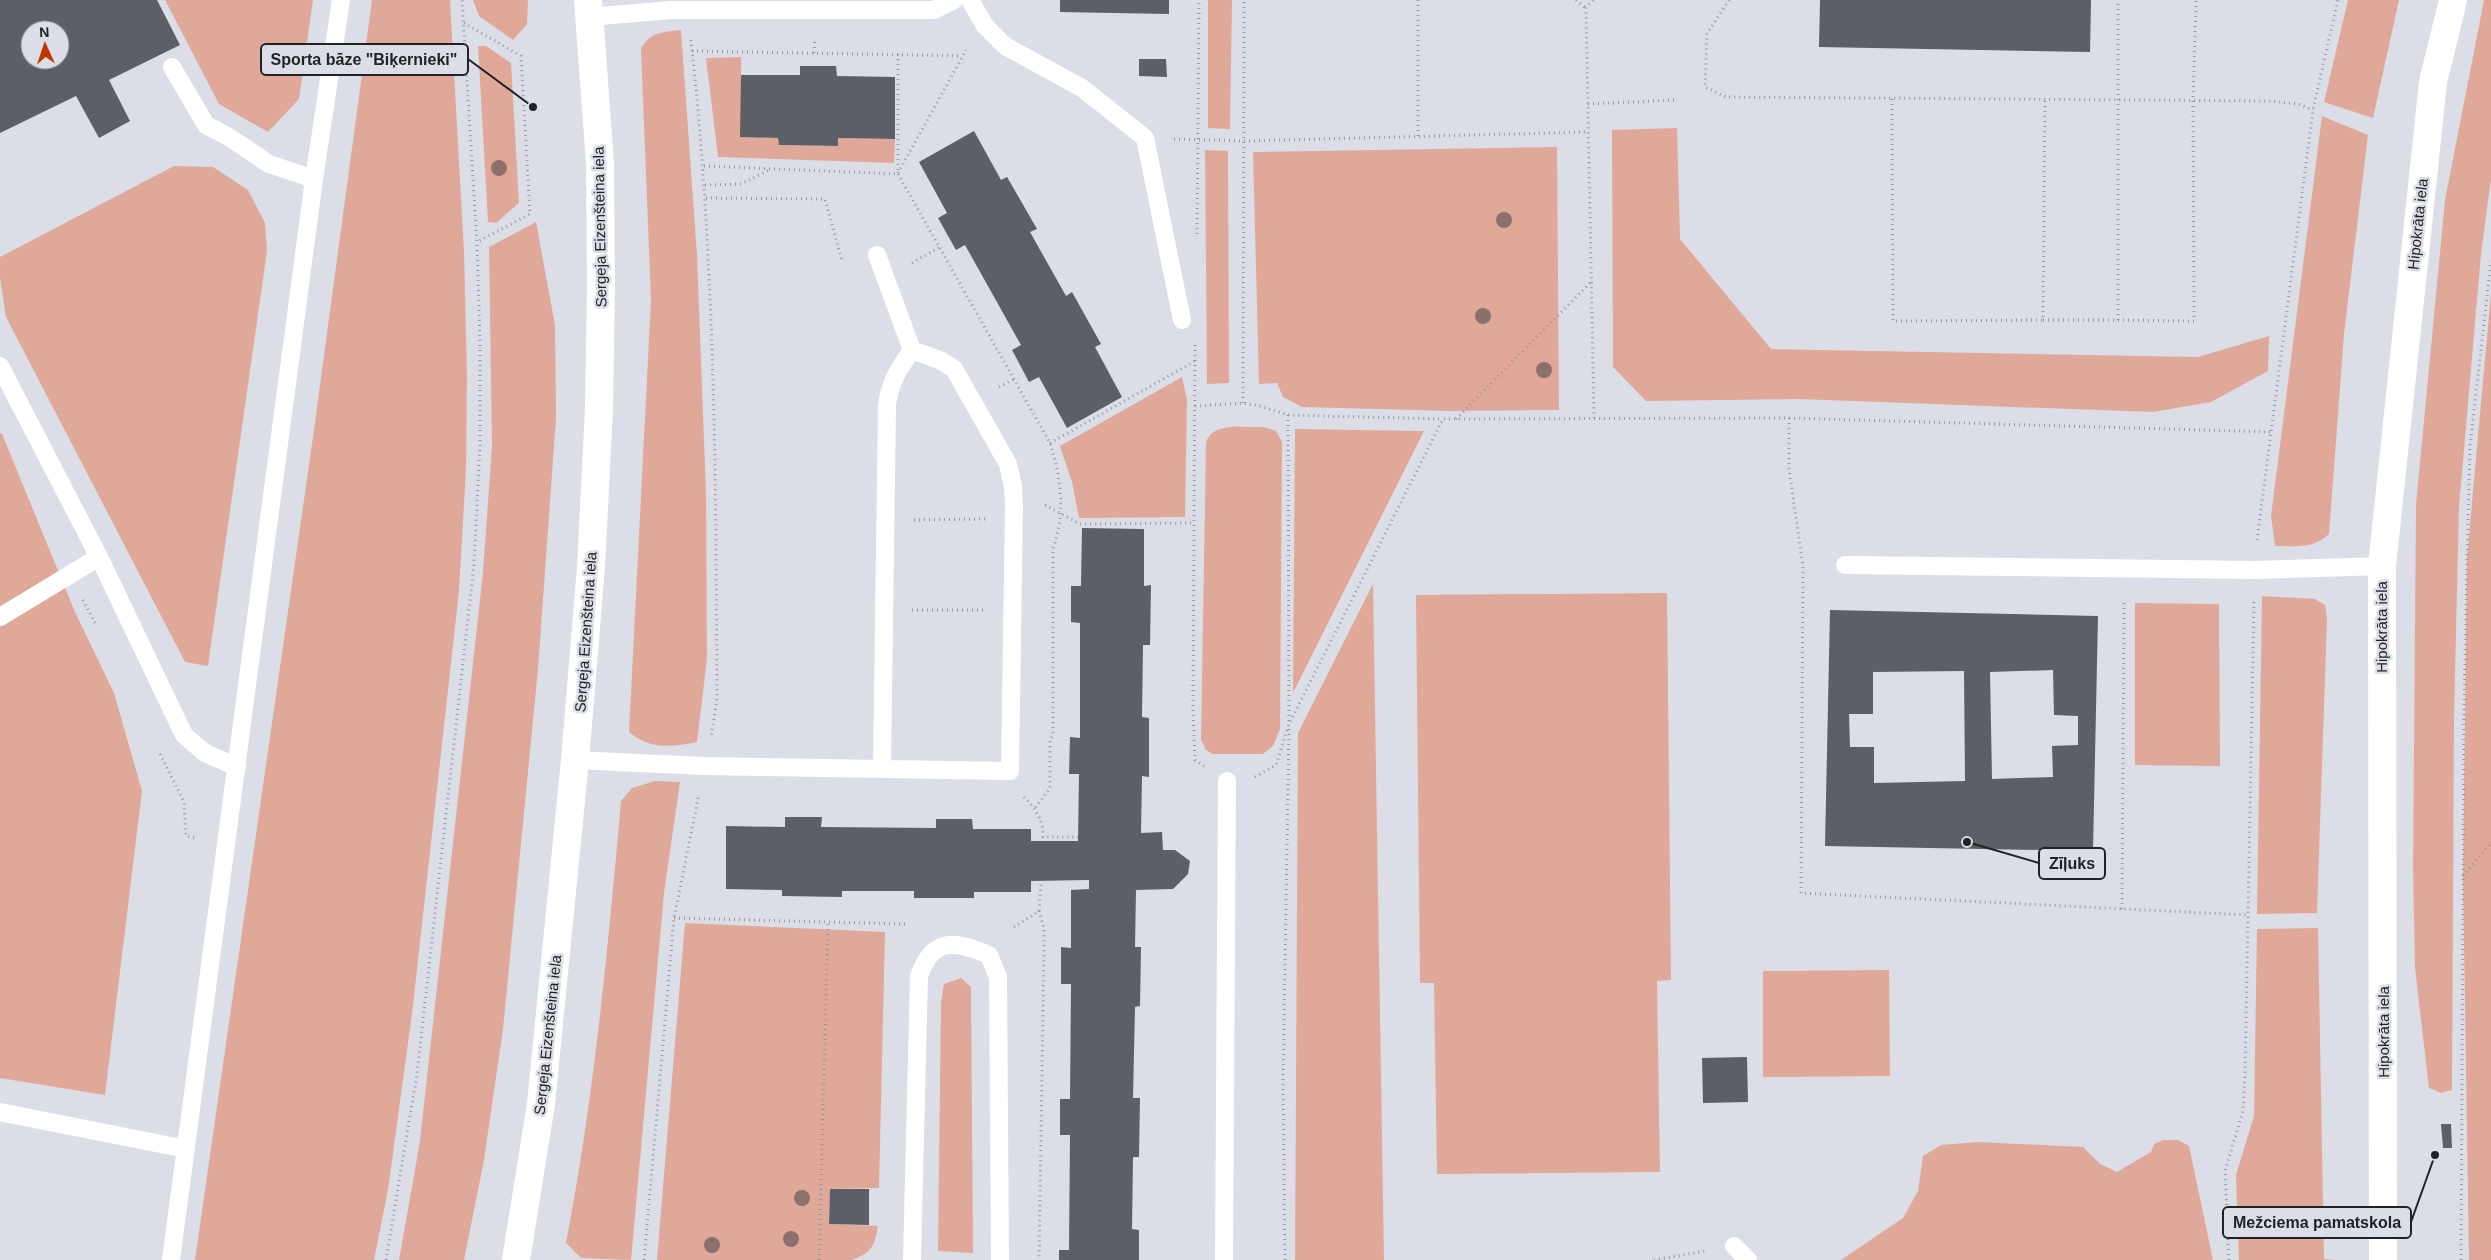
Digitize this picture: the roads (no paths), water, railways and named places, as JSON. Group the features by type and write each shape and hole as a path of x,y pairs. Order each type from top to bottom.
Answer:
{"street":[{"name":"Hipokrāta iela","path":"2383,1260 2382,566 2433,82 2453,0"},
{"name":"Sergeja Eizenšteina iela","path":"516,1260 541,1104 592,567 602,286 600,163 588,8"}],"lane":[{"path":"171,1260 314,179 341,0"},
{"path":"588,8 644,10 934,10 954,0"},
{"path":"970,0 985,26 1005,46 1082,88 1145,138 1182,320"},
{"path":"172,67 206,125 229,137 269,164 314,179"},
{"path":"575,760 705,766 1010,771 1014,519 1013,486 1008,464 954,369 942,361 912,350 877,255"},
{"path":"882,768 887,405 890,386 895,374 912,350"},
{"path":"0,366 99,557 184,735 205,753 237,767"},
{"path":"0,617 99,557"},
{"path":"1845,565 2254,570 2382,566"},
{"path":"1224,1260 1226,781"},
{"path":"912,1260 918,976 924,960 938,947 963,944 989,954 998,977 1000,1260"},
{"path":"0,1112 186,1149"},
{"path":"1734,1246 1748,1260"}],"place":[{"name":"Sporta bāze \"Biķernieki\"","path":"533,107"},
{"name":"Zīļuks","path":"1967,842"},
{"name":"Mežciema pamatskola","path":"2435,1155"}]}
